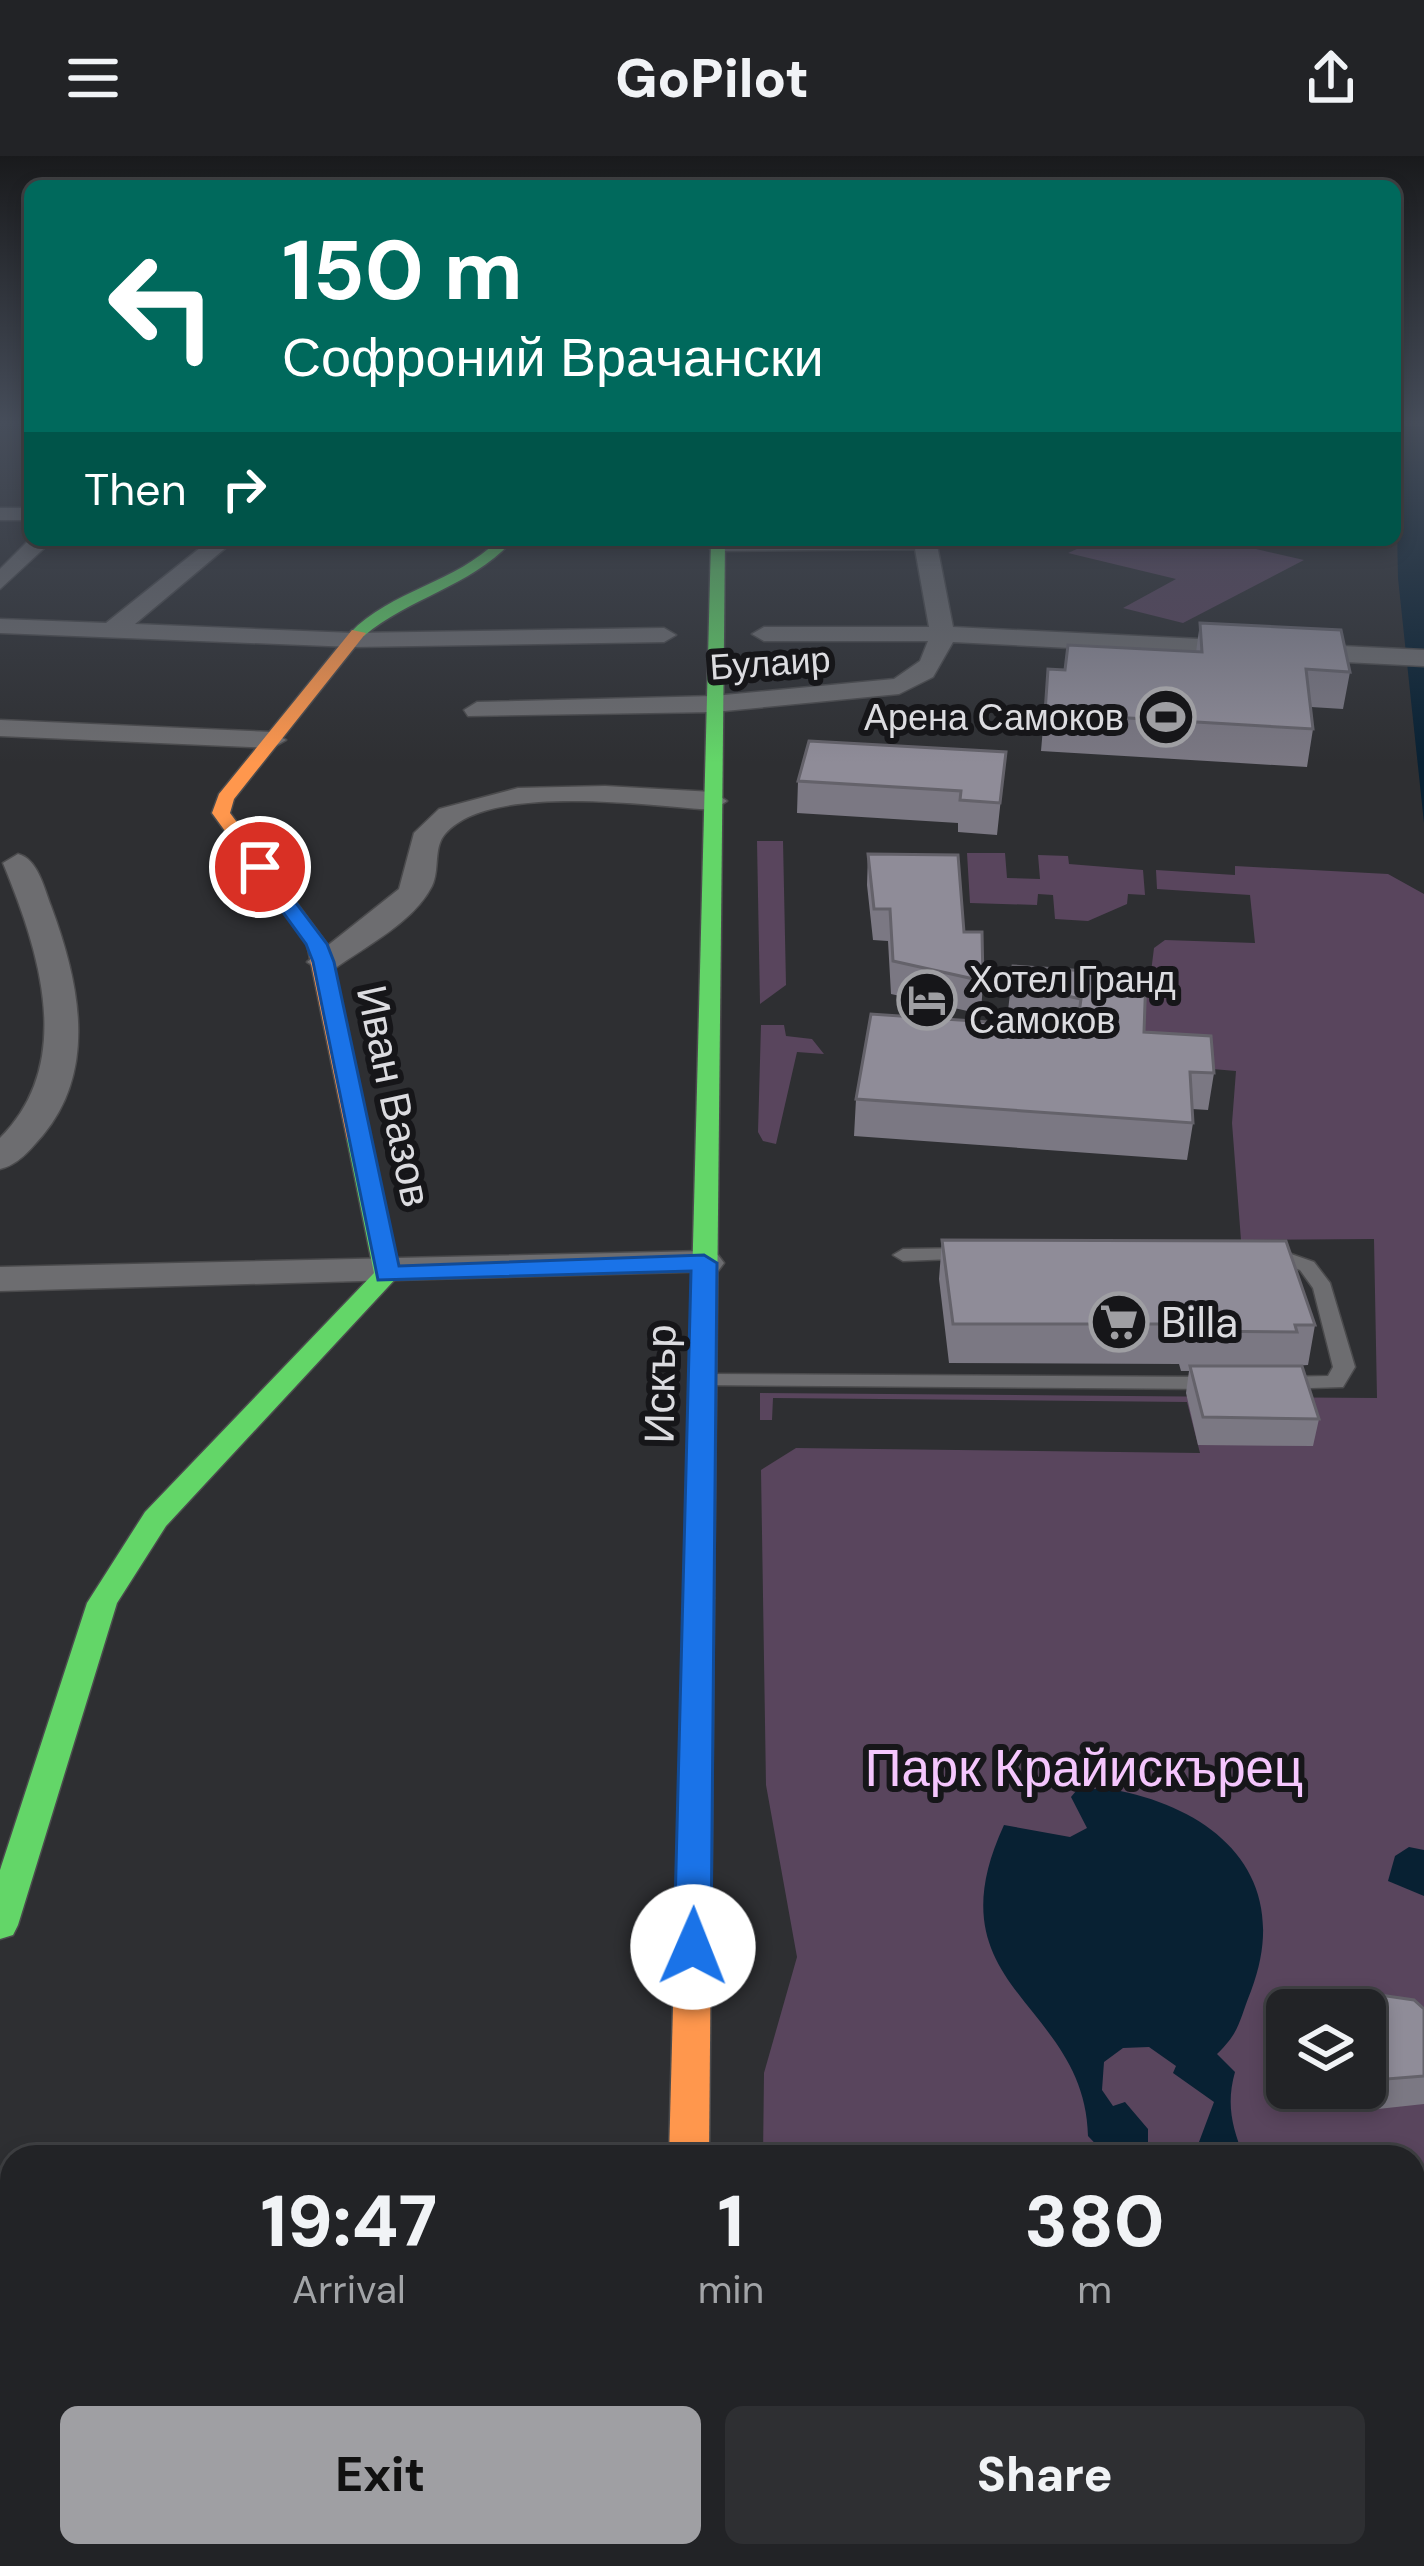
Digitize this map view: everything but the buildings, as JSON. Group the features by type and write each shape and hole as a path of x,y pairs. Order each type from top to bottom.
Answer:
{"main road":[{"name":"Иван Вазов","path":"388,1274 323,962 316,944 221,813 225,797 353,640 388,607 496,557 502,546"},
{"name":"Искър","path":"689,2145 718,546"},
{"path":"0,1925 102,1604 155,1520 388,1274"}],"street":[{"path":"0,582 36,546"},
{"path":"111,632 217,546"},
{"path":"926,546 942,634"},
{"path":"0,626 353,640 664,635"},
{"path":"764,634 942,634 1415,657"},
{"name":"Булаир","path":"477,710 714,704 869,693 926,674 936,662 942,634"},
{"path":"0,728 272,740"},
{"path":"323,962 415,890 428,834 450,813 477,801 575,796 713,801"},
{"path":"0,1158 30,1130 57,1083 61,1015 38,909 18,863"},
{"path":"0,1279 388,1274 704,1263"}],"lane":[{"path":"702,1380 1335,1382 1344,1367 1323,1287 1307,1266 1269,1253 1246,1253"},
{"path":"903,1255 994,1254"}],"green space":[{"path":"1084,546 1243,546 1304,560 1183,623 1123,608 1176,579 1068,553"},
{"path":"757,841 783,841 786,985 760,1004"},
{"path":"967,853 1005,853 1007,878 1040,879 1038,855 1068,856 1069,864 1143,870 1145,895 1128,894 1127,904 1088,921 1055,919 1053,895 1038,894 1037,905 970,903"},
{"name":"Парк Крайискърец","path":"1235,866 1388,874 1424,894 1424,2145 763,2145 764,2073 797,1957 766,1785 761,1470 796,1448 1200,1453 1187,1402 773,1398 772,1420 760,1420 760,1393 1377,1398 1374,1239 1241,1240 1232,1123 1236,1071 1141,1063 1115,978 1118,971 1151,972 1154,948 1165,940 1255,943 1250,895 1157,889 1156,870 1235,875"},
{"path":"761,1025 784,1025 786,1036 812,1039 824,1054 797,1052 776,1144 763,1141 758,1132"}],"water":[{"path":"1401,538 1424,538 1424,823 1398,578"},
{"path":"1104,1788 1179,1810 1235,1852 1253,1880 1262,1912 1262,1949 1238,2025 1217,2054 1235,2072 1232,2115 1239,2145 1193,2145 1199,2142 1214,2102 1173,2073 1176,2066 1149,2047 1123,2048 1104,2062 1102,2090 1113,2106 1125,2102 1148,2129 1148,2145 1097,2145 1088,2136 1080,2091 1063,2054 996,1960 985,1924 986,1880 1004,1825 1070,1837 1087,1828 1071,1797 1076,1791"},
{"path":"1409,1847 1424,1850 1424,1896 1388,1881 1395,1856"}],"traffic: fast":[{"path":"358,633 394,607 473,568 500,546"},
{"path":"699,1598 718,546"},
{"path":"0,1925 102,1603 155,1519 387,1274 359,1139"}],"traffic: slow":[{"path":"358,633 225,798 221,813 317,944 359,1139"},
{"path":"689,2145 699,1598"}],"place":[{"name":"Арена Самоков","path":"1166,717"},
{"name":"Хотел Гранд Самоков","path":"927,1000"},
{"name":"Billa","path":"1119,1322"}],"route":[{"path":"260,867 316,944 323,962 388,1274 704,1263 693,1947"}]}
